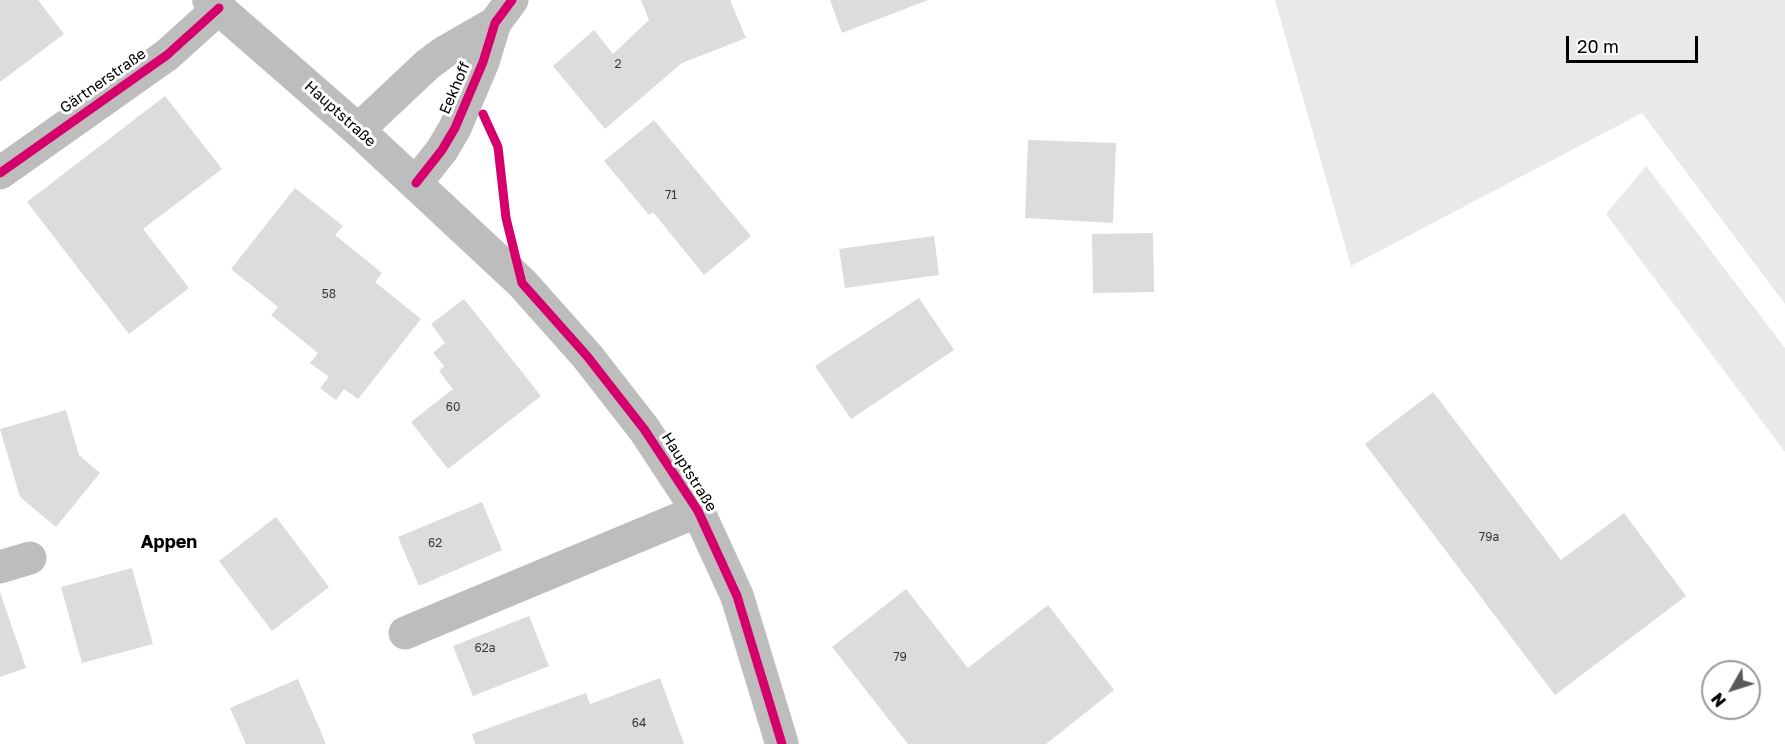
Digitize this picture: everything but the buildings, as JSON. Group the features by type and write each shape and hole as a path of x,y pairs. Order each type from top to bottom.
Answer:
{"main road":[{"name":"Hauptstraße","path":"214,4 358,130 522,283 587,356 644,429 698,511 737,596 778,743"},
{"name":"Gärtnerstraße","path":"0,173 166,55 214,4"},
{"name":"Eekhoff","path":"358,130 427,65 504,12"},
{"name":"Eekhoff","path":"416,183 442,150 455,128 504,12"},
{"path":"405,633 698,511"}],"shaded area":[{"path":"1275,0 1785,0 1785,304 1642,113 1351,266"},
{"path":"1646,166 1785,348 1785,452 1606,214"}],"cycle path":[{"path":"416,183 442,150 455,128 483,62 495,23 512,0"},
{"path":"0,173 167,55 219,8"},
{"path":"483,114 498,147 506,218 522,283 587,356 644,429 698,511 737,596 782,744"}],"district":[{"name":"Appen","path":"169,542"}]}
